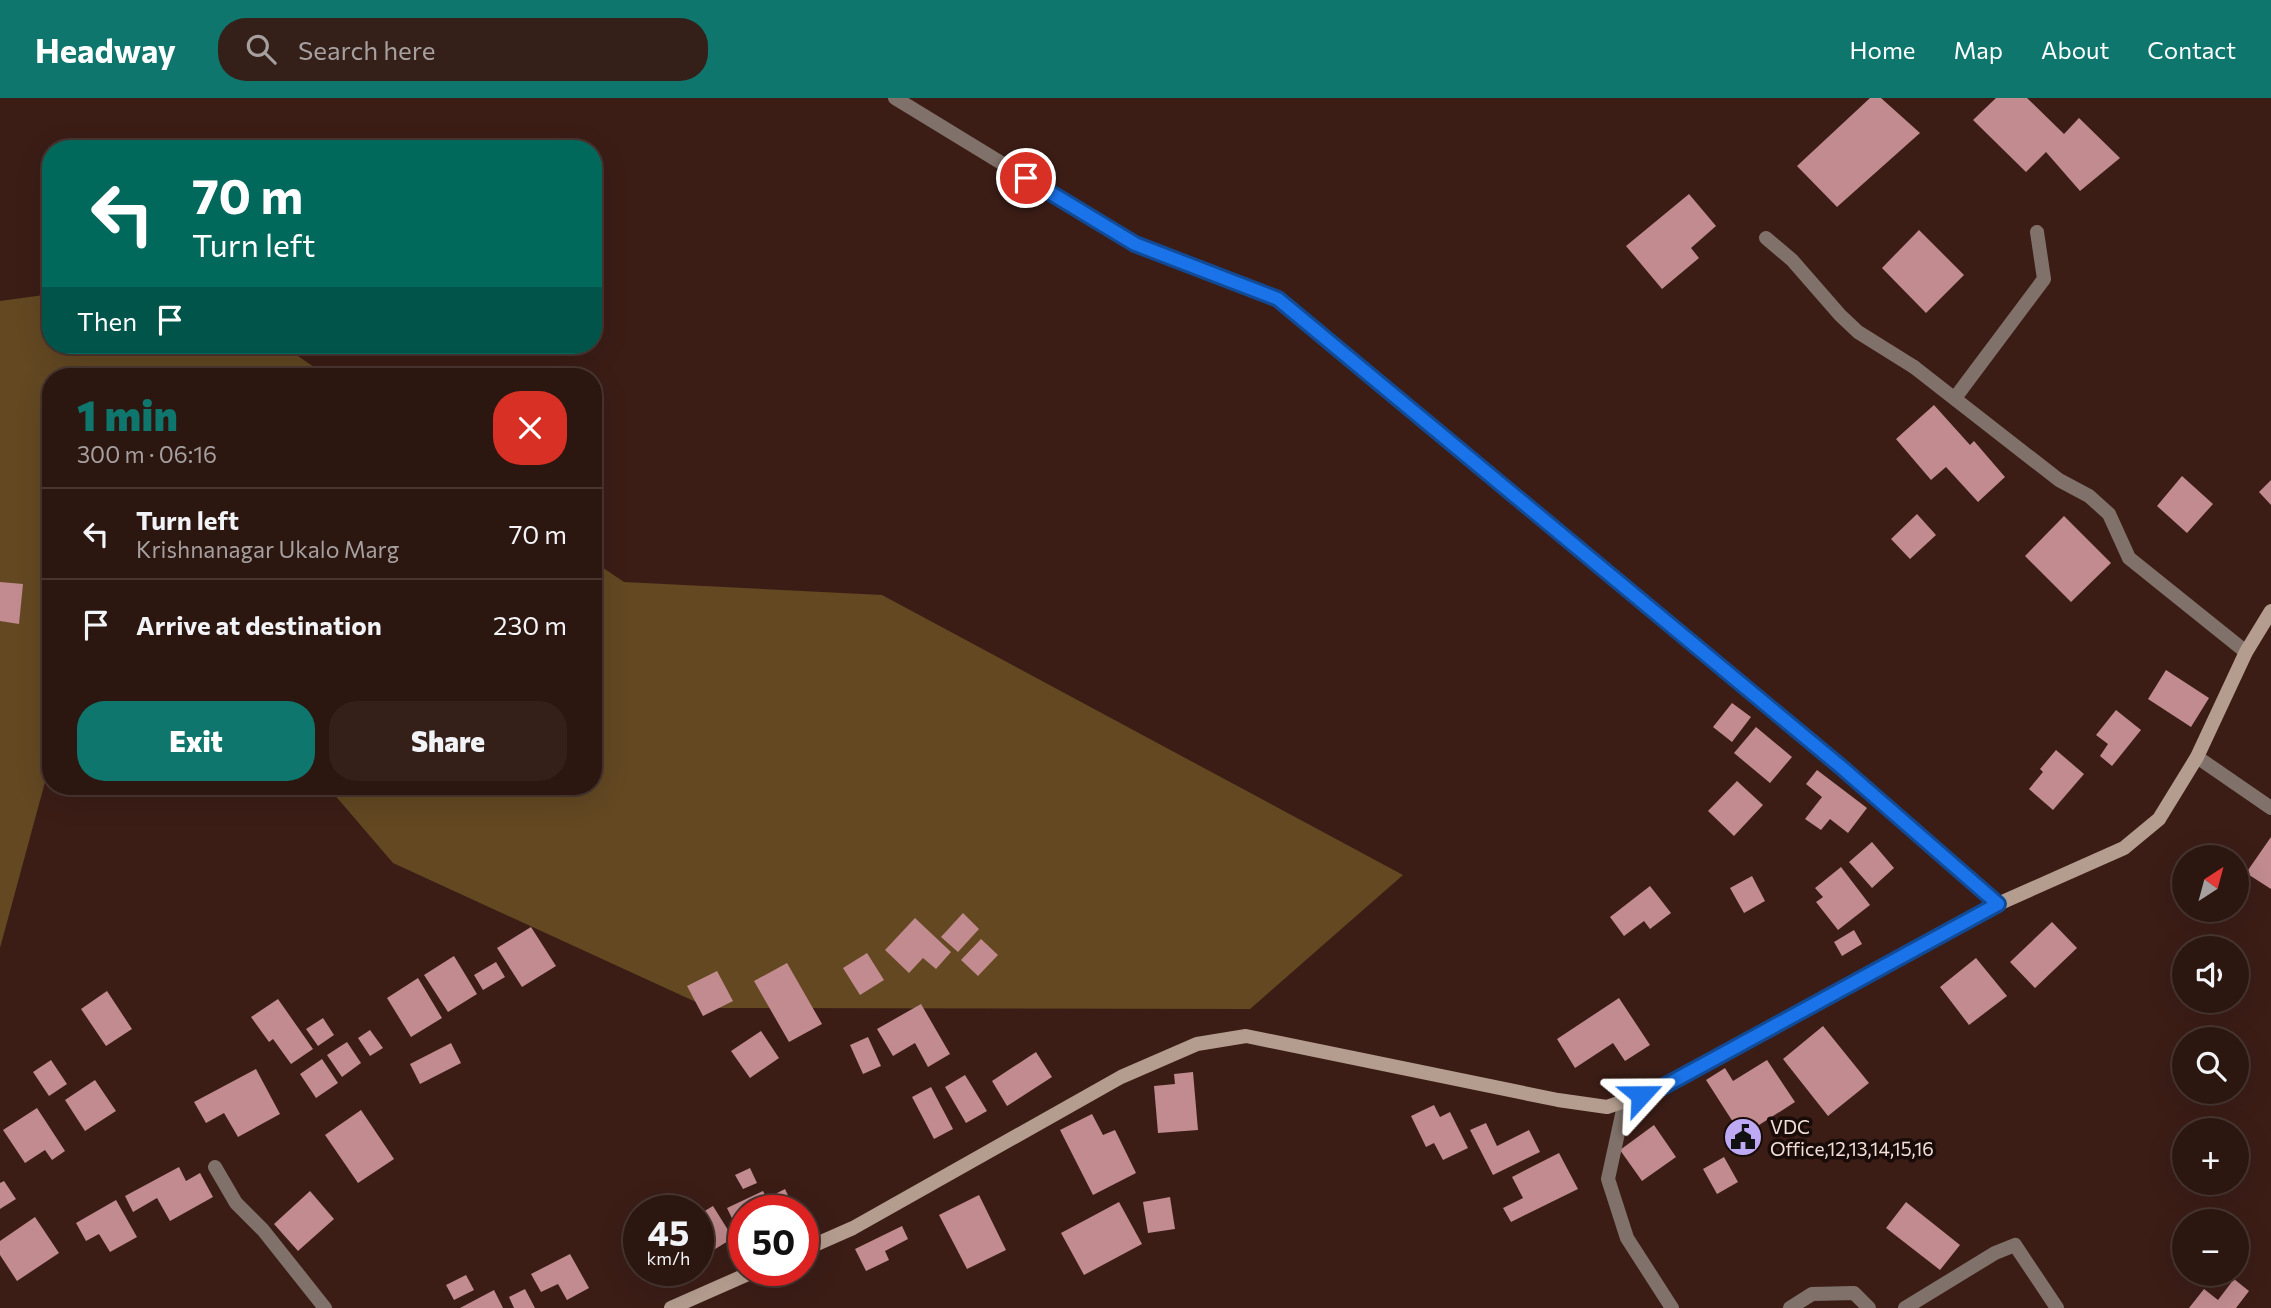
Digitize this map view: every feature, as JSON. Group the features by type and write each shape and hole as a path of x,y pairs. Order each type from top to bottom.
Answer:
{"main road":[{"path":"819,1243 853,1228 1121,1077 1197,1044 1246,1036 1558,1100 1607,1107 1657,1090 1998,904 2123,848 2159,820 2197,757 2246,652 2271,611"},
{"path":"671,1308 728,1283"}],"street":[{"path":"895,98 1135,244 1278,299 1840,766 1998,904"},
{"path":"1955,398 2044,279 2037,232"},
{"path":"1766,238 1792,260 1840,316 1858,332 1914,367 2059,480 2089,496 2109,514 2129,558 2246,652"},
{"path":"2197,757 2271,808"},
{"path":"1625,1101 1608,1179 1627,1238 1672,1308"},
{"path":"215,1167 236,1203 263,1230 325,1308"},
{"path":"1905,1308 1995,1253 2015,1245 2057,1308"},
{"path":"1790,1308 1812,1294 1854,1293 1869,1308"}],"shaded area":[{"path":"42,295 42,354 295,354 315,368 42,368 42,793 0,948 0,301"},
{"path":"602,567 624,582 882,595 1403,875 1250,1009 709,1008 393,863 335,795 602,795"}],"building":[{"path":"1870,98 1881,98 1920,133 1837,207 1797,166"},
{"path":"1996,98 2027,98 2064,134 2079,118 2120,158 2080,191 2046,152 2026,172 1973,120"},
{"path":"1689,194 1716,226 1691,248 1699,258 1662,289 1626,246"},
{"path":"1919,230 1964,275 1926,313 1882,268"},
{"path":"1934,405 1970,445 1974,441 2005,477 1978,502 1946,467 1931,480 1896,439"},
{"path":"2182,476 2213,504 2187,533 2157,506"},
{"path":"2271,480 2271,505 2259,492"},
{"path":"1917,514 1936,535 1910,559 1891,539"},
{"path":"2064,516 2111,563 2071,602 2025,556"},
{"path":"0,582 23,584 19,624 0,621"},
{"path":"2166,670 2209,698 2191,727 2148,699"},
{"path":"1732,703 1751,717 1732,742 1713,727"},
{"path":"2116,710 2141,730 2112,766 2100,756 2108,744 2096,735"},
{"path":"1756,727 1792,757 1770,783 1734,753"},
{"path":"2056,750 2084,774 2053,810 2029,789 2043,772 2040,769"},
{"path":"1817,770 1867,808 1848,833 1830,819 1821,830 1805,819 1822,797 1806,784"},
{"path":"1737,781 1763,805 1734,836 1708,811"},
{"path":"2271,837 2271,889 2249,875 2249,869"},
{"path":"1872,842 1894,868 1872,888 1849,862"},
{"path":"1841,867 1870,905 1838,930 1816,902 1823,897 1815,888"},
{"path":"1752,876 1765,901 1744,913 1730,888"},
{"path":"1650,886 1671,913 1650,929 1644,921 1624,936 1610,917"},
{"path":"963,913 979,929 958,952 941,937"},
{"path":"915,918 951,952 936,969 923,958 909,973 885,950"},
{"path":"2052,922 2077,948 2035,988 2010,962"},
{"path":"531,927 556,966 522,987 497,948"},
{"path":"1854,930 1862,944 1842,956 1834,942"},
{"path":"981,939 998,955 978,976 961,960"},
{"path":"867,953 884,980 860,995 843,968"},
{"path":"454,956 477,994 448,1012 424,975"},
{"path":"1976,958 2007,996 1969,1025 1940,987"},
{"path":"496,962 505,977 483,990 474,975"},
{"path":"787,963 822,1024 789,1042 754,981"},
{"path":"717,971 733,1001 703,1016 687,986"},
{"path":"418,978 442,1018 411,1037 387,998"},
{"path":"107,991 132,1029 106,1046 81,1009"},
{"path":"1619,998 1650,1045 1625,1061 1613,1043 1575,1068 1557,1039"},
{"path":"278,999 313,1049 291,1064 273,1039 269,1042 251,1017"},
{"path":"921,1004 950,1054 928,1067 915,1043 893,1056 877,1029"},
{"path":"323,1018 334,1035 318,1046 306,1029"},
{"path":"1823,1026 1869,1083 1828,1116 1783,1059"},
{"path":"370,1030 383,1048 370,1056 358,1038"},
{"path":"761,1031 779,1058 750,1078 731,1051"},
{"path":"868,1037 881,1066 863,1074 850,1045"},
{"path":"347,1042 361,1063 342,1077 327,1055"},
{"path":"451,1043 461,1063 420,1084 410,1064"},
{"path":"1036,1052 1052,1077 1007,1106 992,1081"},
{"path":"322,1059 338,1083 316,1098 300,1074"},
{"path":"51,1060 67,1084 49,1096 33,1072"},
{"path":"1767,1060 1795,1102 1742,1136 1706,1080 1725,1068 1733,1081"},
{"path":"256,1069 280,1114 238,1137 224,1113 206,1123 194,1102"},
{"path":"1193,1072 1198,1130 1158,1133 1154,1086 1175,1084 1174,1074"},
{"path":"965,1075 987,1111 966,1123 945,1087"},
{"path":"95,1080 116,1111 85,1131 65,1100"},
{"path":"931,1087 953,1129 934,1139 912,1097"},
{"path":"1434,1105 1440,1117 1450,1112 1468,1148 1443,1160 1434,1143 1426,1147 1411,1116"},
{"path":"37,1108 65,1151 52,1160 45,1150 25,1163 3,1130"},
{"path":"361,1110 394,1159 358,1183 325,1135"},
{"path":"1092,1114 1103,1135 1115,1130 1136,1173 1093,1195 1060,1130"},
{"path":"1486,1123 1497,1146 1529,1130 1540,1152 1493,1175 1470,1130"},
{"path":"1654,1125 1676,1157 1642,1181 1620,1150"},
{"path":"1559,1153 1578,1189 1511,1222 1503,1208 1523,1198 1512,1177"},
{"path":"1724,1157 1738,1182 1717,1194 1703,1169"},
{"path":"179,1167 186,1181 200,1173 213,1197 170,1221 157,1198 133,1212 125,1196"},
{"path":"750,1168 757,1183 743,1189 735,1175"},
{"path":"4,1181 16,1199 0,1209 0,1183"},
{"path":"785,1189 788,1195 773,1195"},
{"path":"310,1191 334,1219 298,1251 274,1224"},
{"path":"979,1195 1006,1250 967,1269 939,1215"},
{"path":"1170,1197 1175,1229 1148,1233 1143,1202"},
{"path":"116,1200 137,1237 110,1252 99,1234 86,1241 76,1223"},
{"path":"1119,1202 1142,1244 1084,1275 1061,1233"},
{"path":"1906,1202 1960,1245 1940,1270 1886,1228"},
{"path":"714,1208 728,1230 728,1241 714,1250"},
{"path":"35,1217 59,1253 17,1281 0,1255 0,1241"},
{"path":"902,1226 908,1239 885,1251 889,1260 866,1271 855,1249"},
{"path":"570,1254 589,1288 567,1300 558,1284 541,1292 531,1274"},
{"path":"466,1275 474,1290 454,1300 446,1285"},
{"path":"2229,1286 2243,1286 2249,1291 2236,1308 2189,1308 2204,1289 2218,1300"},
{"path":"525,1289 535,1308 514,1308 509,1297"},
{"path":"494,1290 503,1308 460,1308"}],"place":[{"name":"VDC Office,12,13,14,15,16","path":"1743,1137"}],"route":[{"path":"1026,178 1135,244 1278,299 1840,766 1998,904 1657,1090 1641,1095"}]}
